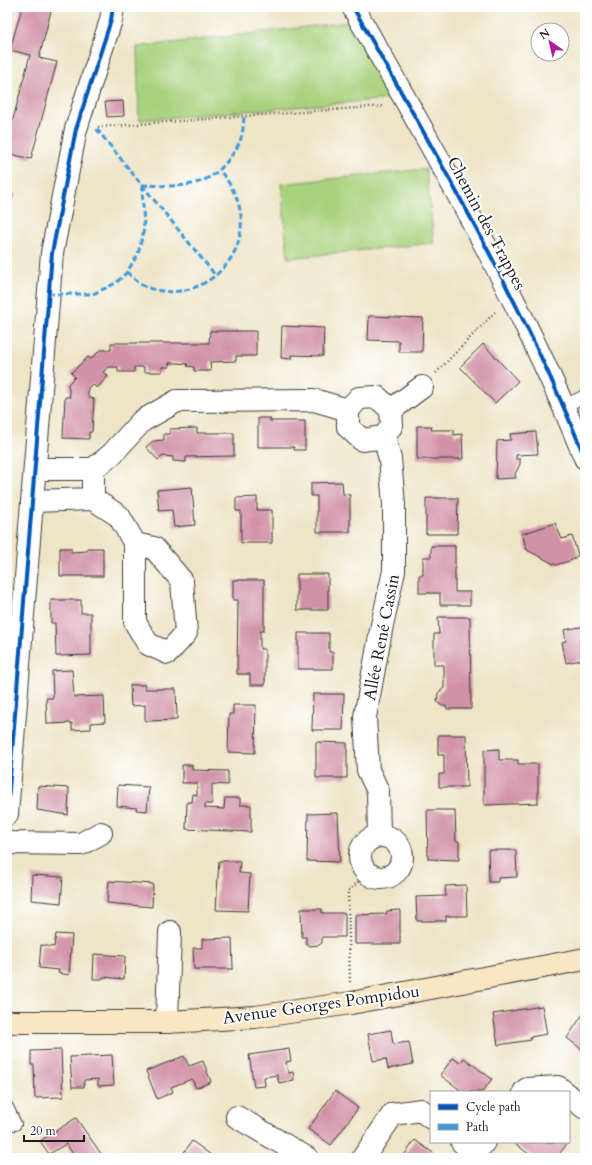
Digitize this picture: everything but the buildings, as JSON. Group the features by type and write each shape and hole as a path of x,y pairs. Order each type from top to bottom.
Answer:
{"main road":[{"name":"Avenue Georges Pompidou","path":"7,1022 167,1022 255,1017 351,1003 585,959"}],"street":[{"path":"7,814 14,620 32,501 52,253 76,129 111,20 113,7"},
{"name":"Chemin des Trappes","path":"353,7 406,100 515,301 564,406 585,458"},
{"path":"392,410 422,387"},
{"path":"378,397 392,410 392,425 384,437 362,440 348,427 348,410 359,398 378,397"},
{"path":"35,469 93,469 111,455 142,420 177,401 314,400 348,410"},
{"name":"Allée René Cassin","path":"379,836 378,791 368,770 365,716 382,624 394,571 394,504 390,459 384,437"},
{"path":"92,499 93,469"},
{"path":"32,501 92,499 119,516 136,544"},
{"path":"7,843 81,844 101,833"},
{"path":"379,836 388,837 394,840 400,847 402,855 401,863 391,875 375,877 368,873 363,867 360,859 361,850 365,843 372,838 379,836"},
{"path":"167,1022 170,932"},
{"path":"525,1091 527,1089 558,1088 562,1091"},
{"path":"570,1097 585,1108"},
{"path":"364,1158 393,1114 421,1110 430,1117"},
{"path":"238,1116 307,1158"},
{"path":"463,1143 475,1153 483,1143"}],"lane":[{"path":"564,406 585,396"},
{"path":"7,1107 15,1124"}],"path":[{"path":"76,129 395,105 406,100"},
{"path":"422,387 497,310 515,301"},
{"path":"351,1003 348,891 368,873"}],"green space":[{"path":"348,22 391,99 139,120 137,47"},
{"path":"426,169 434,243 288,258 281,184"}],"marked path":[{"path":"142,185 179,186 200,182 210,177 229,159 239,144 243,129 244,116"},
{"path":"48,294 93,294 116,283 127,272 138,254 144,229 142,185 95,127"},
{"path":"127,272 137,282 144,286 160,291 176,291 192,288 207,281 220,271 230,259 238,244 241,227 239,204 229,183 220,171"},
{"path":"142,185 216,276"}],"cycle path":[{"path":"7,814 52,253 76,129 111,20 113,7"},
{"path":"353,7 446,173 506,285 534,342 585,458"}]}
